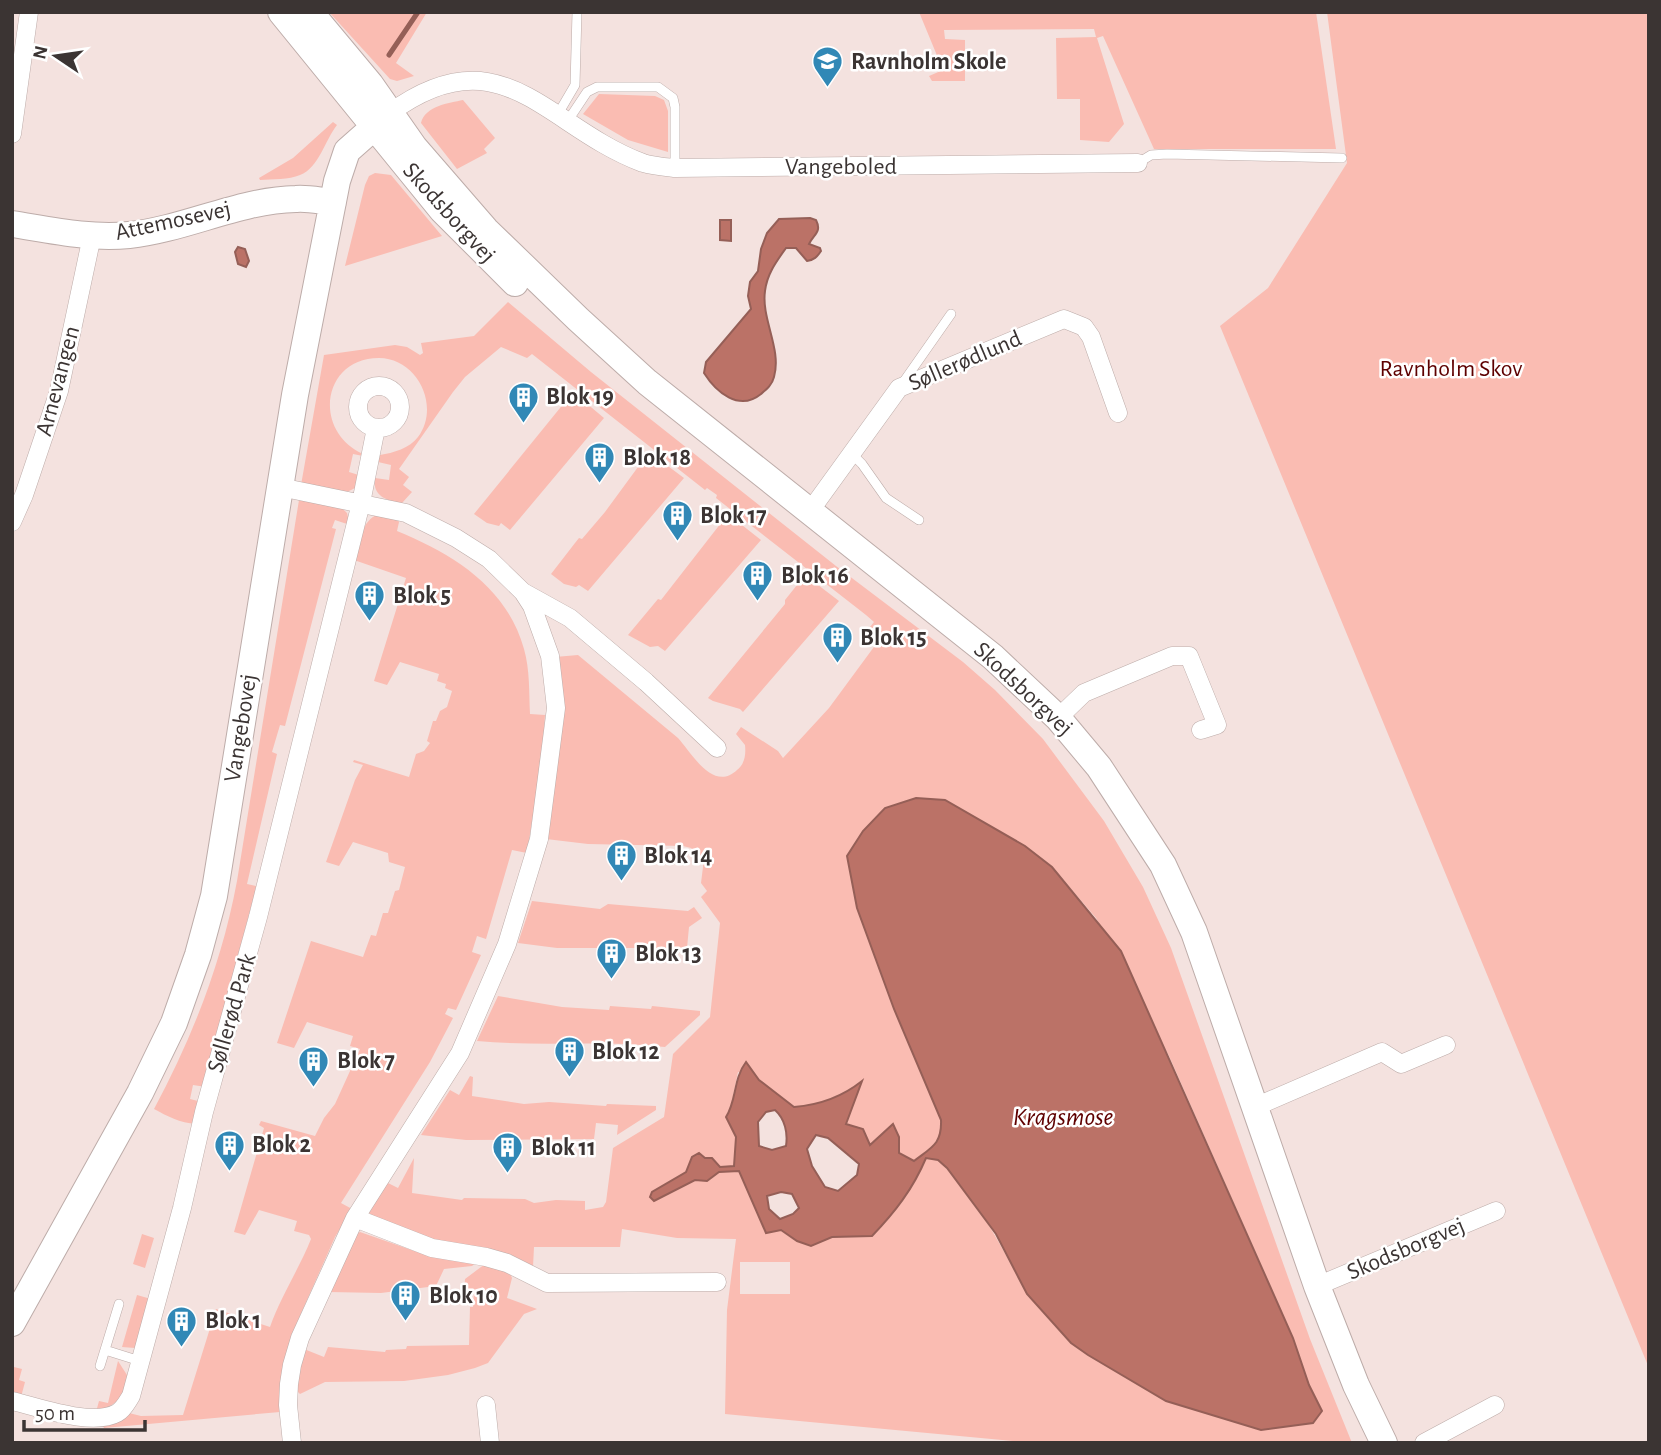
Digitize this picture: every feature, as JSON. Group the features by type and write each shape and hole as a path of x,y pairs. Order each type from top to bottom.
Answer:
{"street":[{"path":"12,134 29,12"},
{"name":"Skodsborgvej","path":"281,12 382,120 421,156 486,230 646,382 993,657 1058,718 1099,766 1163,865 1194,932 1317,1286 1356,1385 1384,1443"},
{"name":"Skodsborgvej","path":"310,12 370,84 382,120"},
{"name":"Vangeboled","path":"382,120 409,101 442,86 476,81 495,82 519,90 627,156 647,164 675,168 1138,163"},
{"name":"Vangebovej","path":"12,1322 139,1093 173,1023 198,955 214,896 295,395 337,181 348,151 382,120"},
{"name":"Attemosevej","path":"12,224 92,236 128,235 251,205 296,199 333,202"},
{"name":"Arnevangen","path":"12,522 60,391 92,236"},
{"name":"Søllerødlund","path":"810,511 899,388 1064,319 1084,327 1091,337 1118,413"},
{"name":"Søllerød Park","path":"12,1401 92,1418 109,1417 123,1409 131,1396 182,1208 204,1112 258,917 361,503 376,428"},
{"path":"280,487 406,513 456,538 489,559 523,592 532,606 550,656 556,708 539,839 507,944 465,1043 355,1218 295,1350 288,1405 292,1443"},
{"path":"523,592 570,618 646,682 717,748"},
{"path":"1058,718 1084,694 1172,656 1189,656 1217,725 1201,730"},
{"path":"1255,1107 1382,1052 1401,1063 1446,1045"},
{"name":"Skodsborgvej","path":"1317,1286 1496,1211"},
{"path":"355,1218 432,1248 507,1263 547,1283 717,1282"},
{"path":"486,1405 490,1443"},
{"path":"1424,1443 1494,1405"}],"lane":[{"path":"563,118 575,85 577,12"},
{"path":"563,118 587,92 597,87 658,87 673,98 675,107 675,168"},
{"path":"1138,163 1151,155 1167,154 1342,158"},
{"path":"899,388 951,314"},
{"path":"852,454 886,498 919,520"},
{"path":"100,1366 119,1304"},
{"path":"105,1350 141,1361"}],"green space":[{"path":"329,12 427,12 396,63 414,76 397,81 390,79"},
{"path":"919,12 1316,12 1336,149 1154,149 1103,36 1097,38 1124,124 1109,142 1080,140 1080,99 1057,99 1056,38 1096,37 1094,29 944,30 945,39 965,40 965,81 932,81 929,76 943,70"},
{"name":"Ravnholm Skov","path":"1327,12 1649,12 1649,1368 1220,326 1268,288 1347,163"},
{"path":"599,94 655,96 664,100 668,111 668,152 628,140 583,114"},
{"path":"463,100 495,138 484,149 487,153 457,169 421,123 423,117 432,109"},
{"path":"333,122 337,125 317,160 307,171 291,178 260,180 259,178 293,158"},
{"path":"375,173 391,175 442,236 345,266 365,185 369,176"},
{"path":"508,302 591,372 836,566 963,662 1043,739 1104,821 1143,887 1171,948 1310,1339 1352,1443 1034,1443 725,1414 727,1310 736,1239 677,1238 622,1229 620,1247 534,1247 533,1267 440,1242 370,1217 369,1210 388,1183 398,1188 414,1158 412,1193 462,1200 525,1199 534,1203 556,1200 585,1201 585,1210 603,1207 606,1202 613,1148 664,1117 673,1054 710,1017 720,923 701,897 707,891 701,883 704,859 691,848 683,846 588,844 546,839 554,771 555,657 578,655 678,738 703,768 719,777 728,776 740,768 743,762 745,745 736,734 741,727 778,751 783,758 829,708 882,636 870,627 874,622 866,615 716,498 717,495 707,488 705,490 532,354 527,358 501,347 465,377 399,469 409,477 403,485 412,492 402,503 386,499 378,493 375,478 389,480 391,465 378,462 380,455 406,447 418,437 427,412 426,398 414,375 404,366 393,360 379,358 360,361 345,370 335,382 330,397 331,414 336,429 347,443 363,454 353,454 349,472 362,476 357,487 347,492 301,485 324,355 395,345 407,347 420,355 423,353 421,343 474,336","holes":["1025,846 1052,867 1096,918 1169,1056 1293,1338 1309,1385 1322,1412 1027,1294 973,1200 960,1181 937,1160 926,1158 903,1200 872,1236 832,1237 811,1246 797,1241 757,1214 756,1206 739,1171 719,1172 707,1181 695,1180 654,1201 653,1192 712,1158 720,1167 734,1166 736,1137 733,1096 738,1072 759,1080 794,1107 829,1099 861,1082 846,1124 870,1146 899,1137 898,1153 914,1161 931,1148 940,1135 941,1120 894,1009 857,908 854,885","740,1262 790,1262 790,1294 740,1294"]},
{"path":"573,392 604,418 510,530 501,523 499,526 487,523 474,514"},
{"path":"649,452 684,478 588,591 579,585 576,587 564,584 551,574 579,538 582,539 605,512"},
{"path":"299,500 342,508 347,513 350,525 335,520 332,528 336,529 285,726 280,725 272,752 277,754 247,884 256,886 255,892 206,1087 193,1085 190,1099 202,1102 196,1124 190,1123 154,1109 204,998 231,911"},
{"path":"379,514 396,517 399,522 397,531 438,550 475,575 491,590 516,627 527,665 530,714 545,715 543,752 527,853 512,850 486,939 477,936 472,952 481,955 456,1010 448,1008 445,1014 453,1018 430,1062 341,1203 352,1209 335,1237 291,1336 280,1412 104,1428 103,1426 129,1413 141,1416 183,1415 216,1309 270,1327 311,1239 309,1235 294,1231 297,1221 259,1210 245,1235 234,1232 264,1128 259,1125 261,1121 315,1136 335,1104 360,1049 350,1046 353,1036 307,1022 294,1048 277,1043 311,941 363,957 371,935 376,936 383,913 388,913 395,891 399,890 405,867 389,862 388,853 353,842 339,866 326,862 355,780 363,765 353,762 354,760 409,777 416,754 424,751 430,743 427,741 433,721 436,721 440,711 447,707 452,691 445,688 446,684 437,681 439,674 400,662 387,685 374,681 406,578 354,560 364,527"},
{"path":"728,514 761,540 665,651 658,646 650,647 628,635 658,599 661,600"},
{"path":"805,575 839,601 743,712 708,698 785,604 785,600"},
{"path":"532,901 600,909 608,904 688,911 694,907 702,918 689,927 687,948 557,948 518,943"},
{"path":"498,996 562,1007 609,1010 610,1006 651,1009 652,1006 700,1011 700,1015 665,1047 477,1041"},
{"path":"470,1076 473,1077 472,1096 524,1104 549,1102 656,1106 656,1110 617,1135 618,1125 596,1123 594,1139 466,1140 421,1135 450,1090 459,1095"},
{"path":"360,1232 420,1253 477,1262 472,1266 444,1269 436,1286 381,1293 329,1292 356,1234"},
{"path":"142,1234 154,1238 145,1268 133,1264"},
{"path":"485,1264 509,1271 512,1278 507,1298 537,1309 524,1314 488,1363 448,1375 404,1381 325,1382 300,1394 296,1390 296,1378 304,1349 324,1357 328,1347 385,1352 406,1349 407,1346 469,1345 470,1307 473,1307 474,1293 464,1292 465,1279"},
{"path":"137,1295 151,1299 135,1348 122,1347"},
{"path":"118,1361 127,1375 125,1390 119,1400 96,1412 99,1401 108,1403"},
{"path":"14,1367 22,1369 19,1380 25,1382 21,1397 12,1394"}],"water":[{"path":"779,219 816,220 818,227 809,244 821,251 815,258 807,261 796,248 786,248 772,268 766,285 766,312 776,366 771,385 753,399 744,401 729,397 715,387 704,373 706,362 751,309 748,296 750,282 758,271 761,249 767,233"},
{"path":"720,220 731,220 731,241 720,240"},
{"path":"238,247 245,249 249,261 246,267 238,264 235,252"},
{"name":"Kragsmose","path":"916,798 945,800 1025,846 1052,867 1121,951 1293,1338 1309,1385 1322,1411 1313,1423 1261,1430 1166,1401 1088,1355 1071,1343 1027,1294 996,1234 947,1168 938,1160 926,1158 903,1200 872,1236 832,1237 811,1246 797,1241 781,1230 766,1233 739,1171 719,1172 707,1181 695,1180 654,1201 650,1197 652,1192 686,1172 692,1157 699,1153 705,1158 712,1158 720,1167 734,1166 736,1137 726,1117 739,1075 746,1062 759,1080 794,1107 830,1099 862,1081 846,1124 863,1129 870,1145 893,1124 899,1137 899,1153 914,1161 938,1140 941,1120 894,1009 857,908 847,856 863,831 885,808","holes":["775,1110 783,1122 787,1141 786,1146 772,1150 759,1146 758,1122 766,1112","816,1135 828,1138 859,1164 857,1175 838,1191 825,1187 812,1166 807,1149","781,1192 792,1194 799,1208 793,1214 780,1219 769,1209 767,1196"]}],"waterway":[{"path":"389,55 418,12"}],"place":[{"name":"Ravnholm Skole","path":"828,89"},
{"name":"Blok 19","path":"523,424"},
{"name":"Blok 18","path":"600,485"},
{"name":"Blok 17","path":"677,543"},
{"name":"Blok 16","path":"758,603"},
{"name":"Blok 5","path":"370,623"},
{"name":"Blok 15","path":"837,665"},
{"name":"Blok 14","path":"621,883"},
{"name":"Blok 13","path":"612,981"},
{"name":"Blok 12","path":"569,1079"},
{"name":"Blok 7","path":"314,1088"},
{"name":"Blok 2","path":"229,1172"},
{"name":"Blok 11","path":"508,1175"},
{"name":"Blok 10","path":"406,1323"},
{"name":"Blok 1","path":"182,1348"}]}
